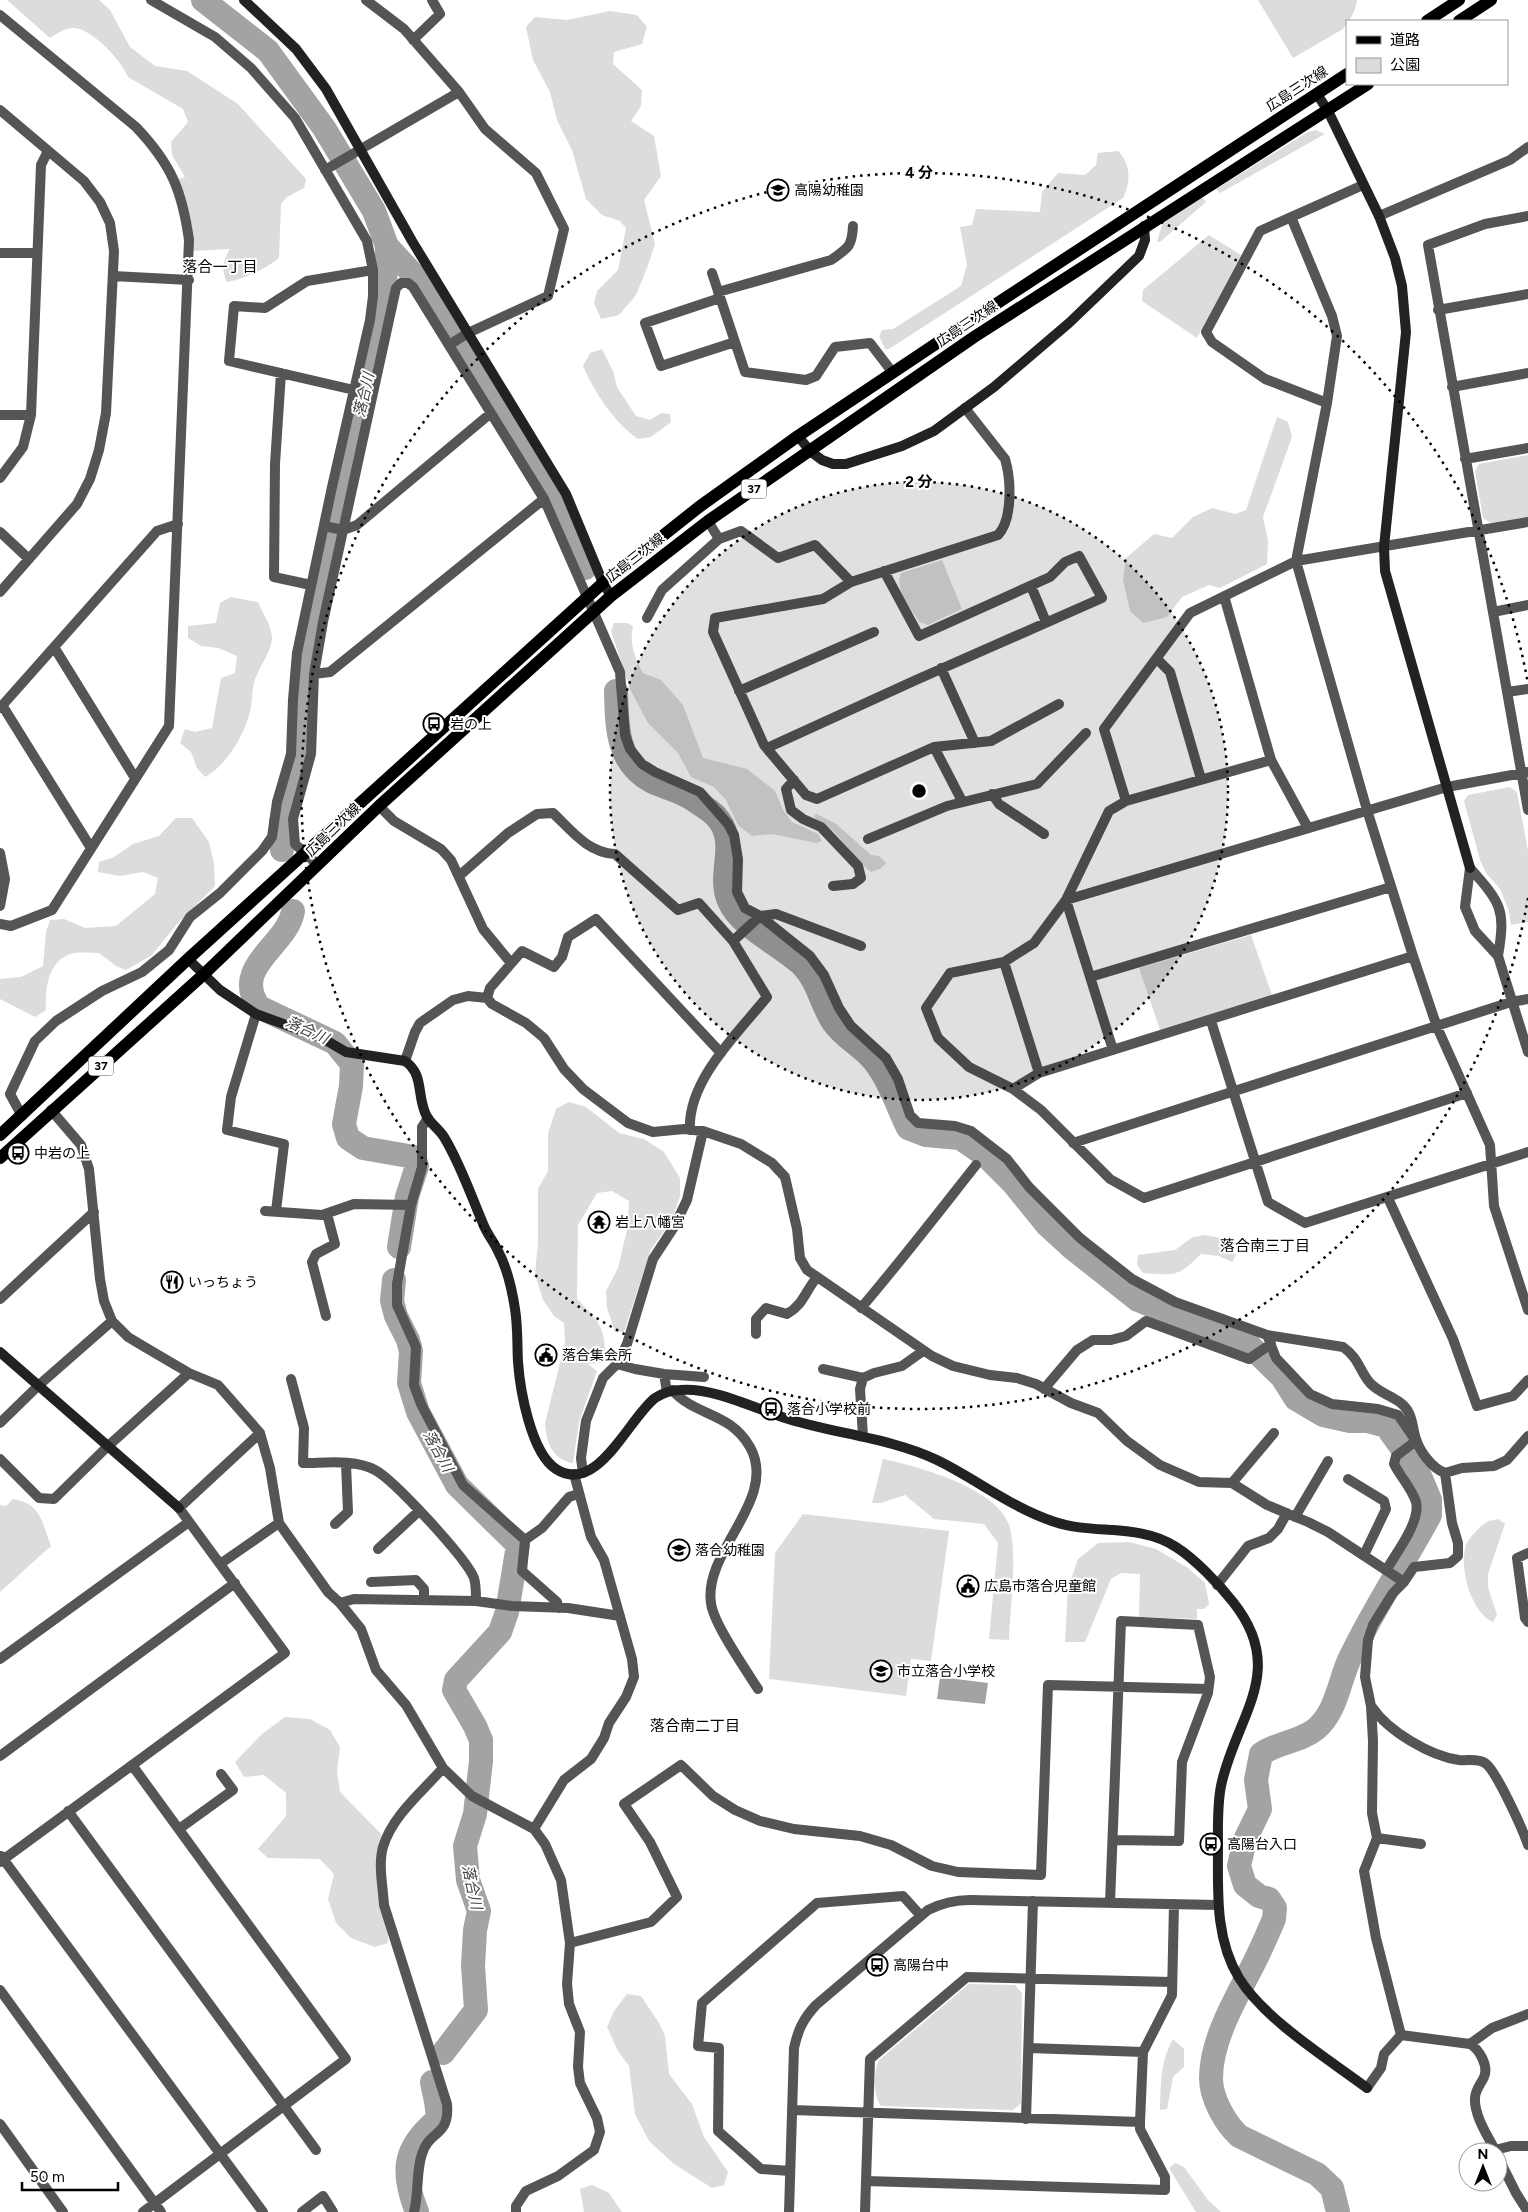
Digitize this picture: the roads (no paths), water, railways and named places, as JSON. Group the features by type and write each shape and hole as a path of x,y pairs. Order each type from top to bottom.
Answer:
{"main road":[{"path":"1429,20 1460,0"},
{"path":"1461,20 1491,0"},
{"name":"広島三次線","path":"0,1134 22,1116 188,959 587,598 699,507 798,436 1346,75"},
{"name":"広島三次線","path":"0,1158 51,1110 203,975 379,806 611,596 708,521 974,336 1367,85"}],"street":[{"path":"151,0 215,37 251,68 295,118 328,168 367,241 373,270 373,296 370,320 354,390 333,528 323,622 314,674 311,754 293,819 295,844 318,865"},
{"path":"244,0 296,49 326,89 357,150 566,494 611,596"},
{"path":"366,0 404,29 459,92 485,129 536,173 564,229 548,296 468,333 449,345"},
{"path":"413,40 440,14 432,0"},
{"path":"0,14 136,127 154,146 175,179 185,209 189,240 189,280 169,726 52,910 11,926 0,924"},
{"path":"328,168 459,92"},
{"path":"1317,94 1328,111 1379,216 1396,258 1402,286 1406,332 1384,547 1385,572 1470,868 1465,907 1475,931 1498,956 1528,1052"},
{"path":"0,110 84,181 100,202 110,224 114,251 106,413 99,450 90,479 77,504 0,592"},
{"path":"1379,216 1510,160 1528,146"},
{"path":"0,478 23,447 31,415 41,165 48,151"},
{"path":"1327,403 1265,379 1212,342 1206,332 1260,231 1363,185"},
{"path":"1528,216 1485,224 1428,245 1507,692 1525,773 1528,810"},
{"path":"1291,217 1332,316 1337,336 1327,403 1296,561 1390,887 1437,1027 1490,1145 1494,1206 1526,1297 1528,1310"},
{"path":"735,342 661,366 645,323 719,295 831,260 852,242 853,226"},
{"path":"798,436 810,451 833,464 846,464 902,446 934,431 994,387 1069,323 1139,256 1145,240 1144,226"},
{"path":"0,253 37,253"},
{"path":"354,390 229,361 234,306 265,308 307,281 373,270"},
{"path":"712,273 745,372 806,380 816,376 835,348 870,342 893,373"},
{"path":"113,276 189,280"},
{"path":"22,1116 10,1094 35,1042 56,1021 102,991 142,972 169,950 190,917 227,886 262,851 272,837 277,802 291,754 297,653 311,585 333,528 396,288 401,284 408,284 413,287 544,499 620,672 625,735 630,749 642,764 654,772 700,792 728,824 734,835 738,859 737,892 745,908 810,956 824,975 839,1008 851,1026 886,1058 898,1079 910,1115 918,1123 955,1126 971,1131 1007,1160 1029,1187 1080,1238 1132,1278 1175,1302 1267,1343 1343,1347 1352,1354 1370,1382 1382,1393 1398,1400 1409,1413 1416,1441"},
{"path":"1438,310 1528,294"},
{"path":"281,373 275,464 274,577 311,585"},
{"path":"1452,387 1528,373"},
{"path":"965,408 1005,459 1009,476 1007,518 1004,528 998,535 851,582 823,599 715,618 713,632 767,748 806,795 817,799 934,748 991,741 1059,704"},
{"path":"333,528 357,525 491,413"},
{"path":"0,415 31,415"},
{"path":"1465,459 1528,448"},
{"path":"314,674 330,672 544,499"},
{"path":"708,521 719,539"},
{"path":"1126,801 1104,729 1190,613 1296,561 1528,522"},
{"path":"91,848 1,707 157,531 178,524"},
{"path":"646,618 662,590 719,539 741,531 778,558 815,545 851,582"},
{"path":"0,532 29,559"},
{"path":"767,748 941,668 1102,598 1079,556 1065,562 1050,577 919,636 884,571"},
{"path":"1031,586 1046,622"},
{"path":"1224,596 1271,760 1308,828"},
{"path":"1493,612 1528,605"},
{"path":"740,690 874,632"},
{"path":"54,647 135,778"},
{"path":"1157,659 1170,672 1201,779"},
{"path":"941,668 975,743"},
{"path":"1507,692 1528,689"},
{"path":"868,839 962,801 1037,784 1086,733"},
{"path":"934,748 962,801"},
{"path":"1271,760 1126,801 1109,811 1066,900 1034,943 1004,962 950,972 926,1008 938,1038 969,1067 1013,1089 1041,1110 1110,1178 1144,1198 1467,1093"},
{"path":"1066,900 1446,787 1525,773"},
{"path":"794,780 786,789 791,810 803,819 821,827 858,866 861,878 853,884 833,886"},
{"path":"992,794 999,804 1044,834"},
{"path":"379,806 394,821 441,848 451,860 483,929 511,963"},
{"path":"459,876 508,833 537,814 553,813 590,847 605,854 615,854 678,910 698,903 733,941 767,997 706,1074 694,1098 689,1115 690,1130"},
{"path":"0,853 5,879 0,906"},
{"path":"1470,868 1494,895 1500,911 1503,928 1498,956"},
{"path":"1090,977 1390,887"},
{"path":"1066,900 1113,1050"},
{"path":"733,941 758,918 776,914 862,946"},
{"path":"487,998 490,988 522,951 554,967 562,957 568,937 596,919 721,1053"},
{"path":"1013,1089 1039,1073 1211,1021 1413,956"},
{"path":"188,959 203,975 256,1014 322,1038 346,1052 405,1060 413,1066 428,1118 442,1133 460,1166 487,1234 496,1247 504,1266 515,1308 522,1393 538,1446 546,1460 557,1470 578,1474 600,1464 646,1406 659,1395 670,1391 691,1389 710,1392 794,1421 901,1446 936,1460 1047,1520 1067,1526 1134,1533 1157,1538 1176,1547 1217,1584 1232,1601 1247,1622 1256,1644 1258,1667 1256,1686 1249,1712 1229,1760 1220,1788 1218,1905 1222,1934 1238,1977 1264,2010 1367,2088 1381,2068 1384,2054 1401,2036"},
{"path":"1004,962 1039,1073"},
{"path":"405,1060 420,1023 453,1000 468,996 487,998 492,1004 532,1028 544,1038 564,1069 583,1089 628,1123 654,1132 704,1131 740,1144 772,1163 785,1177 798,1229 800,1258 807,1270 923,1351 953,1366 990,1375 1017,1378 1071,1403 1098,1412 1127,1442 1160,1465 1199,1482 1232,1483 1266,1505 1328,1532 1402,1581"},
{"path":"1073,1143 1512,1002 1528,999"},
{"path":"256,1014 231,1097 227,1130 284,1144 276,1211"},
{"path":"1211,1021 1268,1202 1305,1223 1528,1152"},
{"path":"51,1110 81,1145 89,1169 100,1279 104,1301 112,1321 128,1336 189,1373 218,1385 260,1433 270,1468 279,1523 328,1592 340,1603 361,1629 376,1670 406,1706 443,1768 472,1796 534,1830 545,1844 560,1880 570,1943 567,1984 569,2004 580,2032 578,2067 580,2083 597,2118 600,2132 594,2150 558,2176 526,2191 516,2206 516,2212"},
{"path":"428,1118 422,1127 422,1167 411,1205 397,1284 397,1305 416,1348 414,1385 421,1404 463,1484 525,1540"},
{"path":"534,1830 564,1780 591,1759 604,1738 609,1723 626,1697 634,1677 632,1659 604,1560 591,1537 578,1494 578,1474 586,1421 603,1378 617,1364 627,1344 654,1259 674,1227 687,1200 704,1131"},
{"path":"861,1308 921,1238 938,1212 976,1165"},
{"path":"1388,1198 1453,1339 1476,1406 1513,1396 1528,1380"},
{"path":"265,1211 322,1215 354,1204 411,1205"},
{"path":"0,1299 94,1212"},
{"path":"326,1316 312,1262 316,1254 335,1244 327,1214"},
{"path":"756,1334 756,1319 766,1308 787,1314 799,1307 805,1293 817,1277"},
{"path":"0,1424 39,1385 112,1321"},
{"path":"1044,1389 1077,1350 1093,1340 1111,1340 1126,1336 1146,1321 1249,1359 1267,1343"},
{"path":"1267,1343 1276,1358 1310,1394 1332,1404 1378,1409 1398,1415 1426,1457 1438,1470 1446,1472 1462,1468 1494,1466 1507,1460 1528,1436"},
{"path":"823,1369 862,1378 874,1372 902,1366 923,1351"},
{"path":"0,1352 179,1508 285,1654 1,1859 263,2212"},
{"path":"617,1364 664,1374 704,1377"},
{"path":"0,1458 39,1498 54,1499 107,1447 189,1373"},
{"path":"664,1374 670,1391 682,1401 728,1422 742,1435 751,1449 756,1465 756,1484 710,1586 711,1604 715,1617 758,1689"},
{"path":"862,1378 860,1389 862,1436"},
{"path":"291,1379 304,1428 303,1463 355,1464 375,1470 394,1483 465,1562 474,1579 476,1601"},
{"path":"179,1508 260,1433"},
{"path":"1232,1483 1274,1433"},
{"path":"1388,1570 1414,1523 1417,1512 1416,1501 1394,1464 1396,1456 1416,1441"},
{"path":"1217,1584 1248,1546 1269,1538 1291,1515 1328,1461"},
{"path":"335,1524 348,1512 346,1464"},
{"path":"1401,2036 1376,1938 1364,1871 1377,1838 1372,1812 1374,1741 1371,1706 1365,1677 1368,1640 1373,1625 1402,1581 1414,1567 1450,1563 1458,1556 1458,1543 1452,1523 1446,1472"},
{"path":"1348,1479 1384,1501 1386,1509 1364,1555"},
{"path":"559,1608 557,1602 522,1571 525,1540 542,1528 569,1497 578,1494"},
{"path":"378,1549 419,1511"},
{"path":"0,1659 189,1522"},
{"path":"220,1564 279,1523"},
{"path":"1528,1554 1518,1558 1525,1618 1528,1622"},
{"path":"371,1582 416,1580 424,1589 424,1600"},
{"path":"0,1756 235,1583"},
{"path":"340,1603 354,1599 476,1601 512,1606 559,1608 620,1616"},
{"path":"1110,1903 1121,1621 1198,1624 1210,1677 1208,1689 1182,1762 1179,1841 1113,1840"},
{"path":"570,1943 651,1922 677,1897 650,1842 624,1804 681,1766 713,1796 735,1810 760,1821 794,1829 860,1836 891,1845 932,1866 958,1872 1041,1875 1048,1685 1208,1689"},
{"path":"1371,1706 1379,1718 1405,1737 1434,1752 1458,1760 1478,1760 1487,1764 1496,1778 1528,1845"},
{"path":"132,1765 346,2059 221,2154 158,2208 144,2212"},
{"path":"414,2212 422,2154 429,2142 444,2128 448,2117 447,2104 384,1905 383,1848 390,1831 400,1816 443,1768"},
{"path":"178,1829 233,1790 222,1774"},
{"path":"68,1812 316,2150"},
{"path":"1377,1838 1421,1844"},
{"path":"790,2171 761,2169 718,2130 719,2048 698,2046 702,2003 817,1903 903,1896 921,1916"},
{"path":"789,2212 794,2048 798,2030 805,2017 816,2005 921,1916 939,1904 955,1900 1218,1905"},
{"path":"1026,2118 1033,1901"},
{"path":"866,2181 1165,2190 1166,2177 1140,2129 1140,2122 1143,2052 1172,1995 1174,1904"},
{"path":"865,2212 870,2059 967,1977 1172,1982"},
{"path":"0,1990 158,2208"},
{"path":"1470,2044 1492,2028 1528,2014"},
{"path":"1401,2036 1470,2044 1477,2048 1484,2064 1486,2075 1478,2087 1475,2098 1479,2117 1491,2142"},
{"path":"1028,2048 1143,2052"},
{"path":"792,2110 1140,2122"},
{"path":"0,2124 62,2212"},
{"path":"1508,2147 1528,2146"},
{"path":"1508,2177 1528,2212"},
{"path":"302,2212 323,2196 334,2212"}],"waterway":[{"name":"落合川","path":"203,0 268,51 324,128 374,211 387,246 385,284 376,341 315,609 306,658 300,761 281,822 282,850"},
{"path":"387,246 421,283 537,468 554,499 585,568"},
{"path":"616,691 618,729 625,753 631,764 639,773 651,781 687,796 710,811 719,820 727,840 726,891 734,910 752,928 794,958 807,971 837,1028 869,1056 880,1069 908,1128 926,1135 960,1138 985,1155 1013,1183 1047,1225 1071,1247 1138,1300 1250,1346 1282,1377 1296,1399 1323,1415 1350,1421 1367,1421 1386,1426 1417,1469 1430,1500 1430,1515 1359,1639 1346,1667 1329,1714 1310,1733 1261,1754 1256,1780 1260,1809 1245,1840 1239,1866 1245,1885 1259,1896 1269,1899 1275,1908 1274,1919 1258,1956 1220,2032 1212,2063 1213,2094 1220,2110 1234,2131 1239,2136 1317,2174 1332,2188 1338,2212"},
{"name":"落合川","path":"293,911 282,935 256,968 251,980 252,993 259,1007 335,1043 352,1064 351,1086 344,1124 348,1138 363,1148 414,1157 417,1166 407,1197 399,1247"},
{"name":"落合川","path":"394,1280 392,1301 396,1316 408,1340 411,1351 409,1383 418,1412 457,1485 518,1545 507,1612 500,1632 456,1680 454,1690 481,1740 481,1761 475,1814 465,1846 468,1880 479,1911 475,1930 473,1966 476,2010 443,2053"},
{"name":"落合川","path":"417,2212 409,2185 408,2162 417,2141 437,2120 437,2106 432,2082"}],"place":[{"name":"高陽幼稚園","path":"778,190"},
{"name":"岩の上","path":"434,724"},
{"name":"中岩の上","path":"18,1153"},
{"name":"岩上八幡宮","path":"599,1222"},
{"name":"いっちょう","path":"172,1282"},
{"name":"落合集会所","path":"546,1355"},
{"name":"落合小学校前","path":"771,1409"},
{"name":"落合幼稚園","path":"679,1550"},
{"name":"広島市落合児童館","path":"968,1586"},
{"name":"市立落合小学校","path":"881,1671"},
{"name":"高陽台入口","path":"1211,1844"},
{"name":"高陽台中","path":"877,1965"}],"district":[{"name":"落合一丁目","path":"220,267"},
{"name":"落合南三丁目","path":"1265,1246"},
{"name":"落合南二丁目","path":"695,1726"}]}
